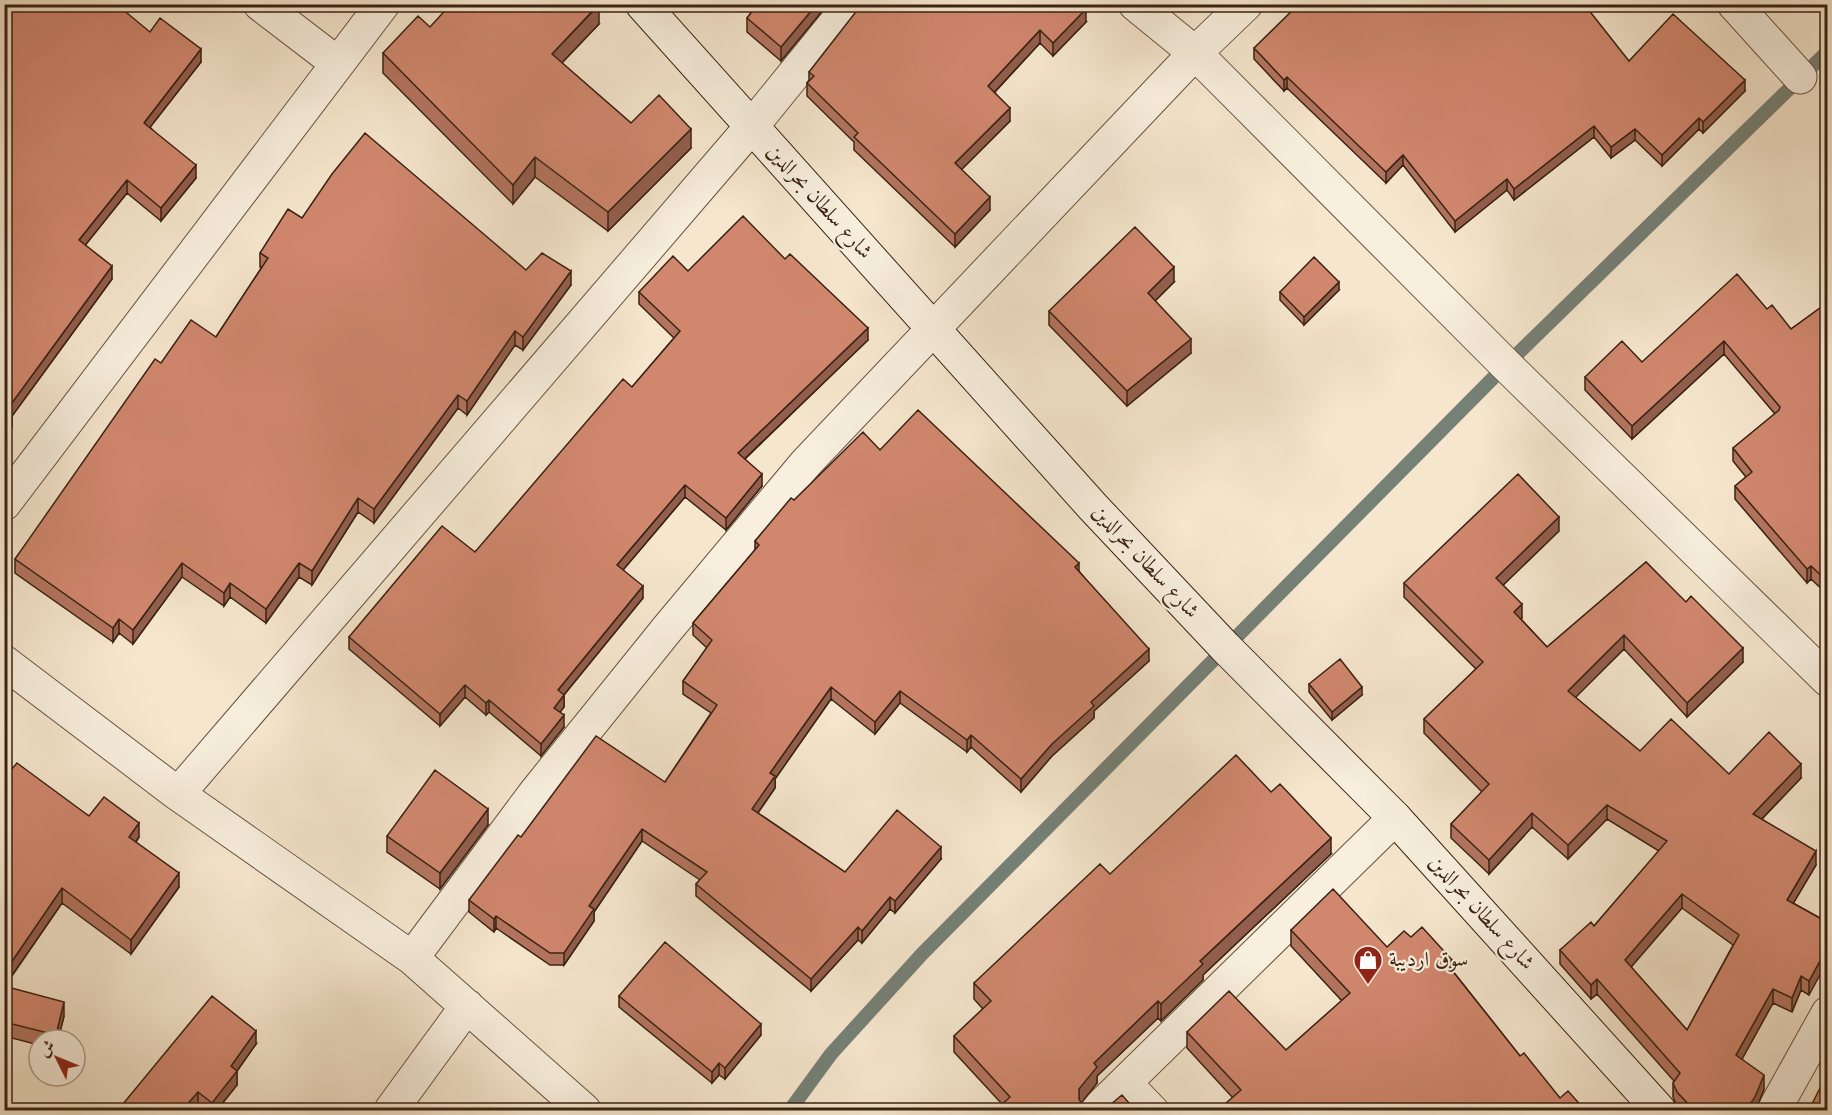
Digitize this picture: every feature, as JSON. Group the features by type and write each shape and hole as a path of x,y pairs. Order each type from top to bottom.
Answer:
{"street":[{"path":"260,4 337,63"},
{"path":"4,504 383,4"},
{"name":"شارع سلطان بحرالدين","path":"642,4 933,329 1225,647 1395,818 1659,1110"},
{"path":"178,794 752,126 851,4"},
{"path":"1135,4 1195,53 1506,365 1827,680"},
{"path":"412,958 535,793 668,628 806,463 1195,53 1246,4"},
{"path":"1734,4 1800,77"},
{"path":"4,662 178,794 412,958 584,1110"},
{"path":"1096,1110 1395,818"},
{"path":"391,1110 467,1006"},
{"path":"1774,1110 1827,1012"}],"lane":[{"path":"1127,1081 1155,1110"}],"building":[{"path":"4,4 116,4 150,32 160,18 201,49 144,123 196,165 161,208 127,180 79,240 112,266 6,411 12,415 4,425"},
{"path":"451,4 599,4 552,54 631,123 659,95 691,129 608,212 535,157 513,185 383,53 418,16 430,27"},
{"path":"758,4 817,4 781,47 747,18"},
{"path":"862,4 1082,4 1086,9 1053,43 1040,30 988,86 1010,108 955,163 990,197 955,234 854,137 858,133 807,83 814,76 809,72"},
{"path":"1299,4 1584,4 1629,61 1673,14 1745,80 1703,122 1699,118 1662,155 1635,129 1611,147 1594,126 1514,189 1507,179 1455,221 1403,155 1386,172 1287,77 1284,80 1254,48"},
{"path":"365,133 526,270 542,253 571,271 523,337 515,331 467,401 458,395 374,509 358,498 312,571 299,563 266,609 230,583 224,593 182,563 133,630 119,619 113,628 15,559 155,359 161,363 191,320 216,337 268,258 260,253 288,209 302,218 332,174"},
{"path":"743,216 785,259 790,254 868,328 738,453 762,474 726,518 685,485 617,565 643,586 558,690 564,695 554,708 564,715 541,744 489,700 486,703 465,685 440,714 349,637 442,526 475,552 623,379 632,387 680,331 639,292 673,256 688,271"},
{"path":"1135,227 1174,267 1148,293 1191,339 1127,391 1049,311"},
{"path":"1314,257 1339,282 1304,317 1280,292"},
{"path":"1737,274 1767,309 1772,305 1791,329 1827,303 1827,581 1811,566 1807,569 1735,486 1752,472 1733,448 1780,407 1724,341 1632,426 1585,377 1622,341 1642,362"},
{"path":"918,410 1079,563 1075,567 1149,649 1091,702 1094,706 1052,744 1021,779 971,735 967,740 900,691 875,722 831,687 770,773 775,776 752,809 845,872 897,810 941,847 895,901 890,897 862,931 858,927 811,979 696,884 707,872 642,829 589,906 594,909 564,953 550,953 496,916 494,919 469,900 518,835 521,837 596,736 665,782 717,705 683,681 712,640 693,623 759,545 755,541 791,498 794,500 863,432 880,450"},
{"path":"1518,474 1559,517 1496,578 1522,604 1514,612 1547,647 1646,562 1686,602 1691,596 1743,648 1687,703 1624,635 1568,691 1640,751 1671,719 1729,774 1769,732 1801,764 1753,814 1816,851 1787,900 1827,922 1827,948 1809,981 1801,976 1792,998 1773,989 1736,1055 1764,1075 1755,1097 1746,1110 1694,1110 1677,1092 1673,1083 1680,1073 1597,979 1591,985 1560,950 1591,922 1594,926 1667,841 1607,805 1568,845 1532,813 1489,860 1451,824 1489,784 1424,719 1483,662 1404,583","holes":["1682,894 1739,935 1687,1030 1625,960"]},
{"path":"1340,659 1362,687 1332,712 1309,684"},
{"path":"1236,755 1271,792 1280,784 1331,838 1200,961 1203,964 1161,1004 1158,1001 1094,1063 1097,1067 1079,1089 1079,1099 1083,1106 1090,1110 996,1110 1010,1097 954,1036 991,1001 974,983 1100,864 1110,874"},
{"path":"17,763 89,816 104,797 139,823 129,837 179,873 131,940 62,888 4,973 4,766 11,770"},
{"path":"435,770 488,809 440,873 387,836"},
{"name":"سوق ارديبة","path":"1333,889 1387,947 1404,931 1411,937 1422,927 1452,960 1447,964 1520,1056 1524,1053 1560,1098 1568,1091 1585,1110 1218,1110 1241,1090 1187,1032 1229,991 1286,1050 1350,993 1291,930"},
{"path":"665,942 761,1024 725,1068 719,1063 712,1072 619,996"},
{"path":"4,986 64,1002 58,1028 28,1028 4,1022"},
{"path":"212,996 256,1031 231,1066 237,1071 212,1103 198,1092 182,1110 118,1110"},
{"path":"1827,1074 1827,1110 1809,1110"},
{"path":"1122,1095 1135,1110 1104,1110"}],"waterway":[{"path":"790,1110 831,1054 922,954 1506,365 1828,51"}],"place":[{"name":"سوق ارديبة","path":"1368,986"}]}
